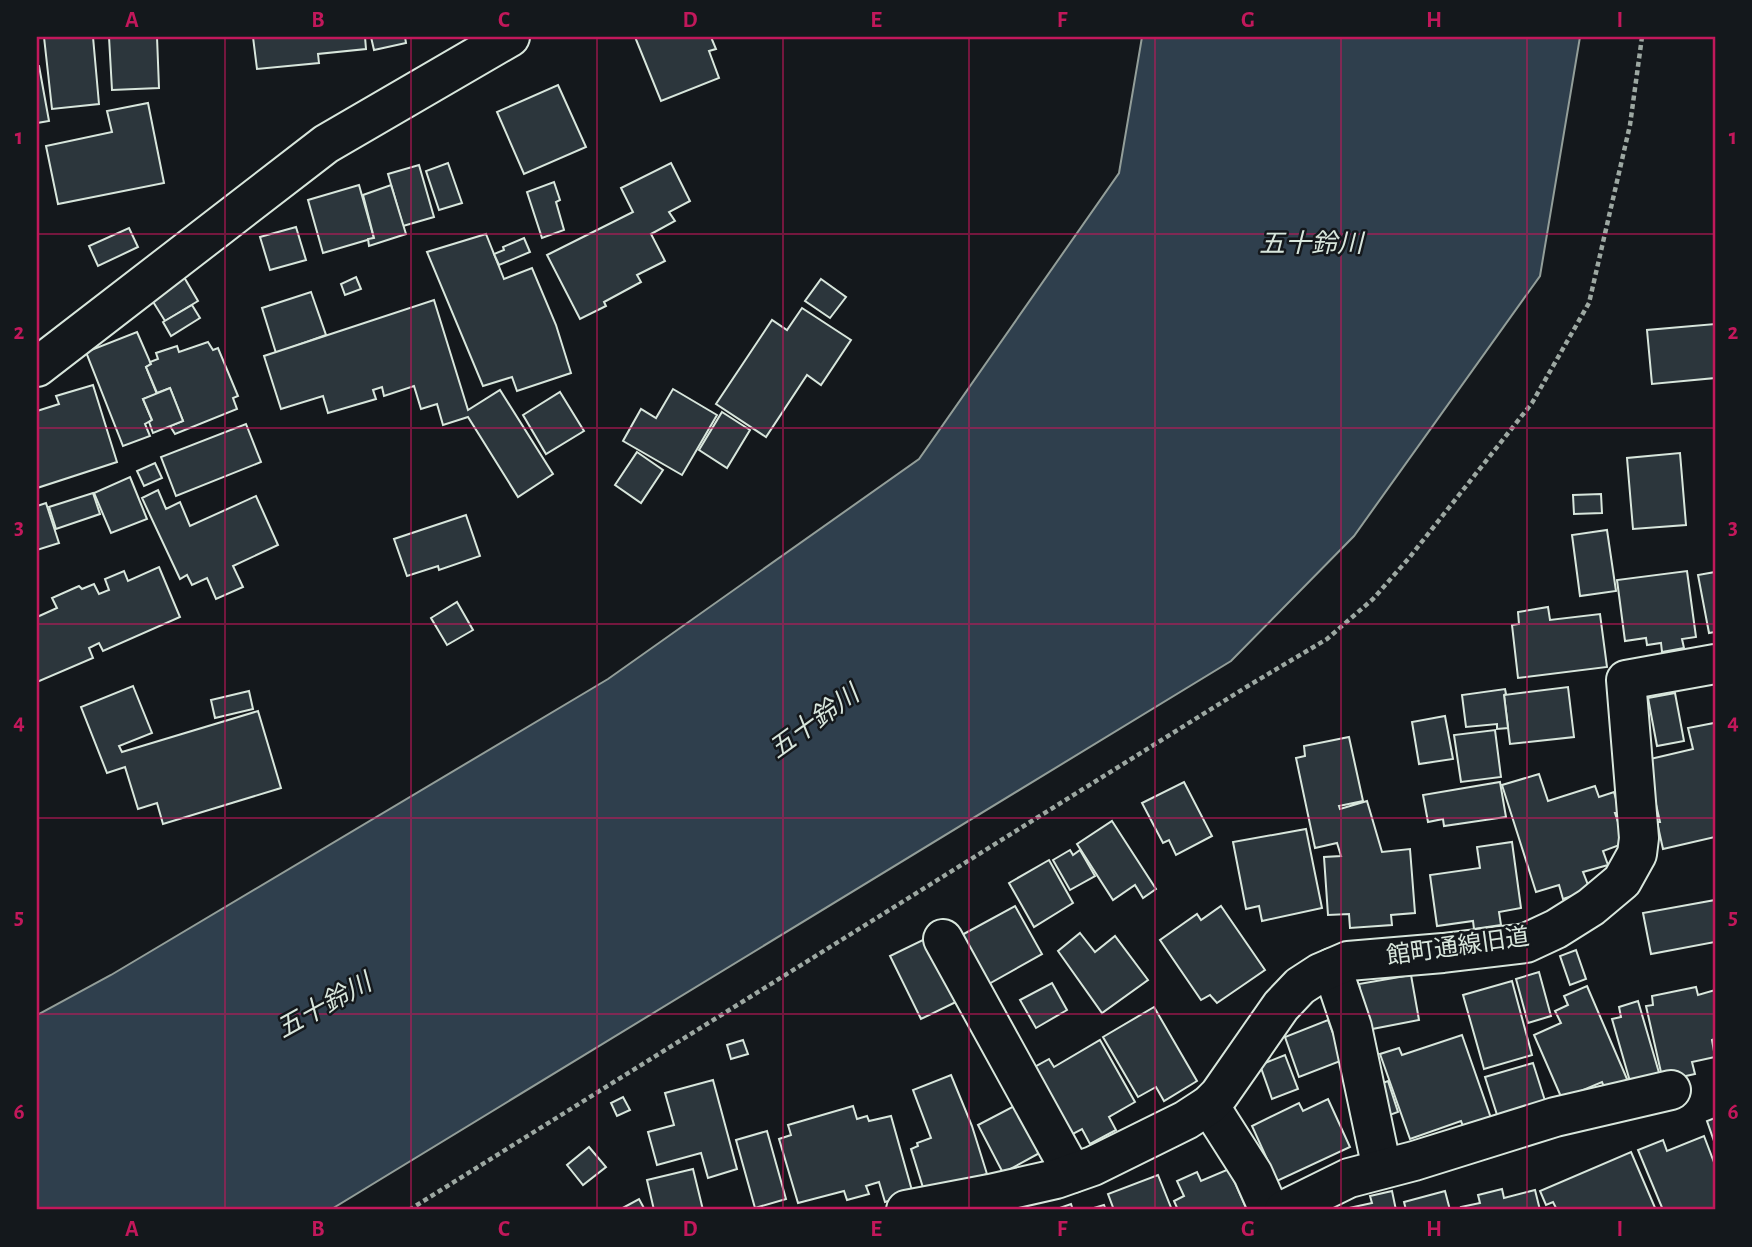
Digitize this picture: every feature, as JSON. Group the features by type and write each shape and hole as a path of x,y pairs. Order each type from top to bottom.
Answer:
{"street":[{"path":"37,367 326,144 510,37"},
{"name":"館町通線旧道","path":"906,1210 990,1194 1094,1166 1186,1120 1219,1095 1281,1006 1300,986 1332,968 1348,961 1526,943 1556,929 1591,906 1622,881 1637,854 1639,838 1626,680 1715,664"},
{"path":"943,939 1072,1173"},
{"path":"1332,968 1352,1027 1382,1169"},
{"path":"1284,1210 1349,1178 1555,1117 1671,1090"},
{"path":"1209,1105 1253,1174 1269,1210"}],"path":[{"path":"409,1210 1236,693 1327,639 1373,599 1409,558 1532,403 1589,303 1630,125 1642,37"}],"water":[{"name":"五十鈴川","path":"1142,37 1580,37 1540,276 1354,536 1231,661 330,1210 37,1210 37,1015 111,975 608,679 919,459 1119,173"}],"building":[{"path":"44,37 93,37 99,104 52,109"},
{"path":"109,37 157,37 159,88 112,90"},
{"path":"253,37 365,37 366,49 318,54 319,63 257,69"},
{"path":"371,37 405,37 406,43 374,50"},
{"path":"635,37 711,37 716,49 709,51 719,78 661,101"},
{"path":"37,66 49,121 37,123"},
{"path":"558,85 586,147 524,174 497,112"},
{"path":"148,103 164,183 58,204 46,146 112,132 107,111"},
{"path":"448,163 462,203 439,210 426,171"},
{"path":"671,163 690,201 669,212 675,221 651,234 665,261 637,275 641,282 604,302 606,306 580,319 547,255 633,212 621,188"},
{"path":"419,165 434,217 403,226 388,174"},
{"path":"554,182 560,200 556,202 564,230 542,238 527,192"},
{"path":"359,185 374,238 323,253 308,200"},
{"path":"391,185 406,234 369,246 368,239 374,238 363,195"},
{"path":"296,227 306,260 270,270 260,237"},
{"path":"129,228 138,247 98,266 89,246"},
{"path":"486,234 504,279 532,268 556,325 571,373 517,391 512,377 483,386 427,252"},
{"path":"524,238 530,252 499,265 494,254"},
{"path":"181,272 198,301 165,321 147,292"},
{"path":"356,277 361,289 345,295 341,284"},
{"path":"821,279 846,297 830,318 805,301"},
{"path":"311,292 326,335 276,353 262,308"},
{"path":"434,300 468,410 500,390 553,474 518,497 468,417 443,425 437,404 421,409 414,386 384,396 382,387 373,390 376,399 328,413 323,396 281,409 264,356"},
{"path":"192,305 200,318 171,336 163,322"},
{"path":"802,308 851,340 821,385 807,375 766,437 716,404 772,320 787,330"},
{"path":"1715,324 1715,378 1652,384 1647,330"},
{"path":"137,332 151,364 146,367 157,394 143,399 152,420 145,424 150,436 123,446 86,352"},
{"path":"208,342 213,350 218,348 238,396 233,398 237,409 175,434 170,426 183,421 170,388 157,393 146,367 158,359 156,353 177,346 179,352"},
{"path":"93,385 117,462 37,488 37,411 59,404 56,396"},
{"path":"170,388 183,421 153,433 149,422 152,420 143,399"},
{"path":"673,389 717,415 682,475 623,441 641,409 656,418"},
{"path":"560,392 584,431 546,454 523,415"},
{"path":"722,412 750,430 727,468 699,450"},
{"path":"246,424 261,462 176,496 161,457"},
{"path":"637,452 663,470 641,503 615,485"},
{"path":"1680,453 1686,525 1633,529 1627,458"},
{"path":"155,463 162,478 144,486 137,471"},
{"path":"130,477 147,519 111,533 94,493"},
{"path":"158,490 166,509 180,502 190,526 256,496 278,545 233,566 243,587 216,599 207,578 192,585 187,575 180,579 142,498"},
{"path":"93,493 100,514 56,529 49,507"},
{"path":"1601,494 1602,513 1574,514 1573,495"},
{"path":"46,503 59,543 37,550 37,506"},
{"path":"466,515 480,556 439,570 438,566 407,576 394,539"},
{"path":"1607,530 1616,591 1580,596 1572,535"},
{"path":"159,567 180,617 103,651 99,643 89,648 93,658 37,682 37,617 57,608 52,598 79,586 82,589 94,584 99,594 109,590 105,579 124,571 128,581"},
{"path":"1687,571 1696,637 1682,639 1684,648 1662,652 1661,643 1647,645 1646,638 1625,641 1617,580"},
{"path":"1715,572 1715,632 1709,633 1698,575"},
{"path":"457,602 473,630 447,645 431,618"},
{"path":"1548,607 1550,620 1600,614 1607,667 1518,678 1512,625 1519,624 1518,612"},
{"path":"133,686 152,733 119,746 122,752 258,711 281,788 163,824 157,803 138,809 125,767 107,773 81,707"},
{"path":"1568,687 1574,737 1510,744 1504,695"},
{"path":"1505,689 1508,728 1497,729 1497,724 1466,727 1462,695"},
{"path":"249,691 253,709 215,718 211,700"},
{"path":"1675,693 1684,741 1657,746 1648,698"},
{"path":"1445,716 1453,759 1419,764 1412,722"},
{"path":"1714,723 1715,837 1663,849 1657,822 1660,822 1646,760 1693,749 1688,728"},
{"path":"1495,730 1501,777 1461,782 1454,735"},
{"path":"1349,737 1363,801 1339,806 1340,809 1367,801 1382,852 1410,849 1415,913 1391,915 1392,925 1350,928 1349,914 1328,915 1324,857 1341,856 1337,843 1315,848 1296,758 1305,756 1304,746"},
{"path":"1539,774 1548,801 1595,786 1599,797 1614,792 1620,813 1615,813 1625,843 1603,851 1608,865 1583,872 1590,890 1563,899 1559,885 1536,892 1502,785"},
{"path":"1184,782 1212,836 1176,855 1169,840 1163,843 1142,803"},
{"path":"1500,782 1506,817 1444,826 1443,819 1428,822 1423,795"},
{"path":"1112,821 1156,889 1143,898 1135,885 1113,900 1077,844"},
{"path":"1306,829 1322,908 1262,921 1259,906 1246,909 1233,842"},
{"path":"1512,842 1521,908 1499,912 1501,925 1474,929 1473,921 1437,926 1430,875 1480,868 1477,847"},
{"path":"1070,850 1073,855 1080,850 1095,876 1070,890 1053,860"},
{"path":"1049,860 1073,903 1034,927 1009,883"},
{"path":"1715,900 1715,942 1651,954 1643,913"},
{"path":"1015,906 1042,954 987,985 960,936"},
{"path":"1221,906 1265,970 1217,1003 1210,995 1201,1000 1160,940 1197,914 1201,920"},
{"path":"1080,933 1095,952 1115,936 1148,980 1102,1013 1058,951"},
{"path":"929,937 960,1000 921,1019 890,956"},
{"path":"1576,950 1586,979 1570,985 1560,956"},
{"path":"1539,972 1551,1016 1528,1023 1516,979"},
{"path":"1411,975 1419,1020 1367,1030 1359,984"},
{"path":"1512,981 1532,1055 1484,1069 1463,995"},
{"path":"1052,983 1067,1010 1036,1028 1020,1000"},
{"path":"1587,986 1630,1086 1607,1094 1602,1082 1562,1099 1534,1035 1561,1023 1555,1011 1568,1005 1564,996"},
{"path":"1696,987 1698,995 1715,990 1715,1039 1712,1040 1715,1057 1692,1062 1695,1074 1663,1081 1646,1006 1653,1005 1652,996"},
{"path":"1638,1001 1660,1076 1631,1085 1612,1019 1621,1017 1619,1007"},
{"path":"1154,1007 1197,1081 1164,1101 1156,1087 1138,1097 1103,1037"},
{"path":"1328,1020 1343,1060 1299,1077 1285,1037"},
{"path":"1462,1035 1492,1121 1465,1131 1461,1121 1410,1139 1380,1054 1399,1048 1402,1055"},
{"path":"743,1040 748,1054 731,1059 727,1045"},
{"path":"1100,1040 1135,1102 1109,1117 1116,1130 1090,1144 1082,1129 1069,1136 1031,1069 1049,1059 1054,1067"},
{"path":"1285,1055 1298,1089 1272,1099 1260,1065"},
{"path":"1533,1063 1547,1107 1499,1121 1485,1077"},
{"path":"951,1075 972,1126 987,1174 925,1194 911,1149 918,1146 917,1143 931,1138 913,1090"},
{"path":"713,1080 737,1169 708,1178 701,1153 657,1165 648,1132 674,1125 665,1093"},
{"path":"1388,1081 1398,1112 1387,1116 1377,1085"},
{"path":"623,1097 630,1110 617,1116 611,1103"},
{"path":"1328,1099 1350,1147 1277,1181 1252,1126 1299,1103 1303,1111"},
{"path":"1020,1103 1045,1150 1003,1173 978,1125"},
{"path":"853,1106 857,1119 867,1116 869,1121 891,1116 913,1194 885,1202 879,1182 866,1186 869,1194 847,1200 844,1191 798,1203 779,1139 791,1135 788,1125"},
{"path":"1715,1118 1715,1144 1707,1121"},
{"path":"767,1131 786,1199 755,1208 736,1140"},
{"path":"1704,1136 1715,1165 1715,1209 1663,1210 1638,1150 1663,1140 1667,1151"},
{"path":"589,1147 606,1167 583,1185 567,1165"},
{"path":"1631,1152 1656,1210 1557,1210 1553,1202 1546,1205 1540,1191"},
{"path":"693,1169 703,1210 654,1210 647,1180"},
{"path":"1229,1169 1247,1210 1178,1210 1174,1201 1184,1196 1177,1181 1197,1172 1201,1181"},
{"path":"1158,1175 1172,1210 1114,1210 1108,1194"},
{"path":"1502,1189 1504,1198 1535,1190 1540,1210 1462,1210 1461,1207 1480,1203 1478,1195"},
{"path":"1392,1191 1396,1210 1340,1210 1372,1203 1370,1196"},
{"path":"1445,1191 1450,1210 1406,1210 1404,1202"},
{"path":"639,1199 645,1210 619,1210"},
{"path":"1071,1204 1073,1210 1054,1210"},
{"path":"1104,1205 1106,1210 1087,1210"}]}
